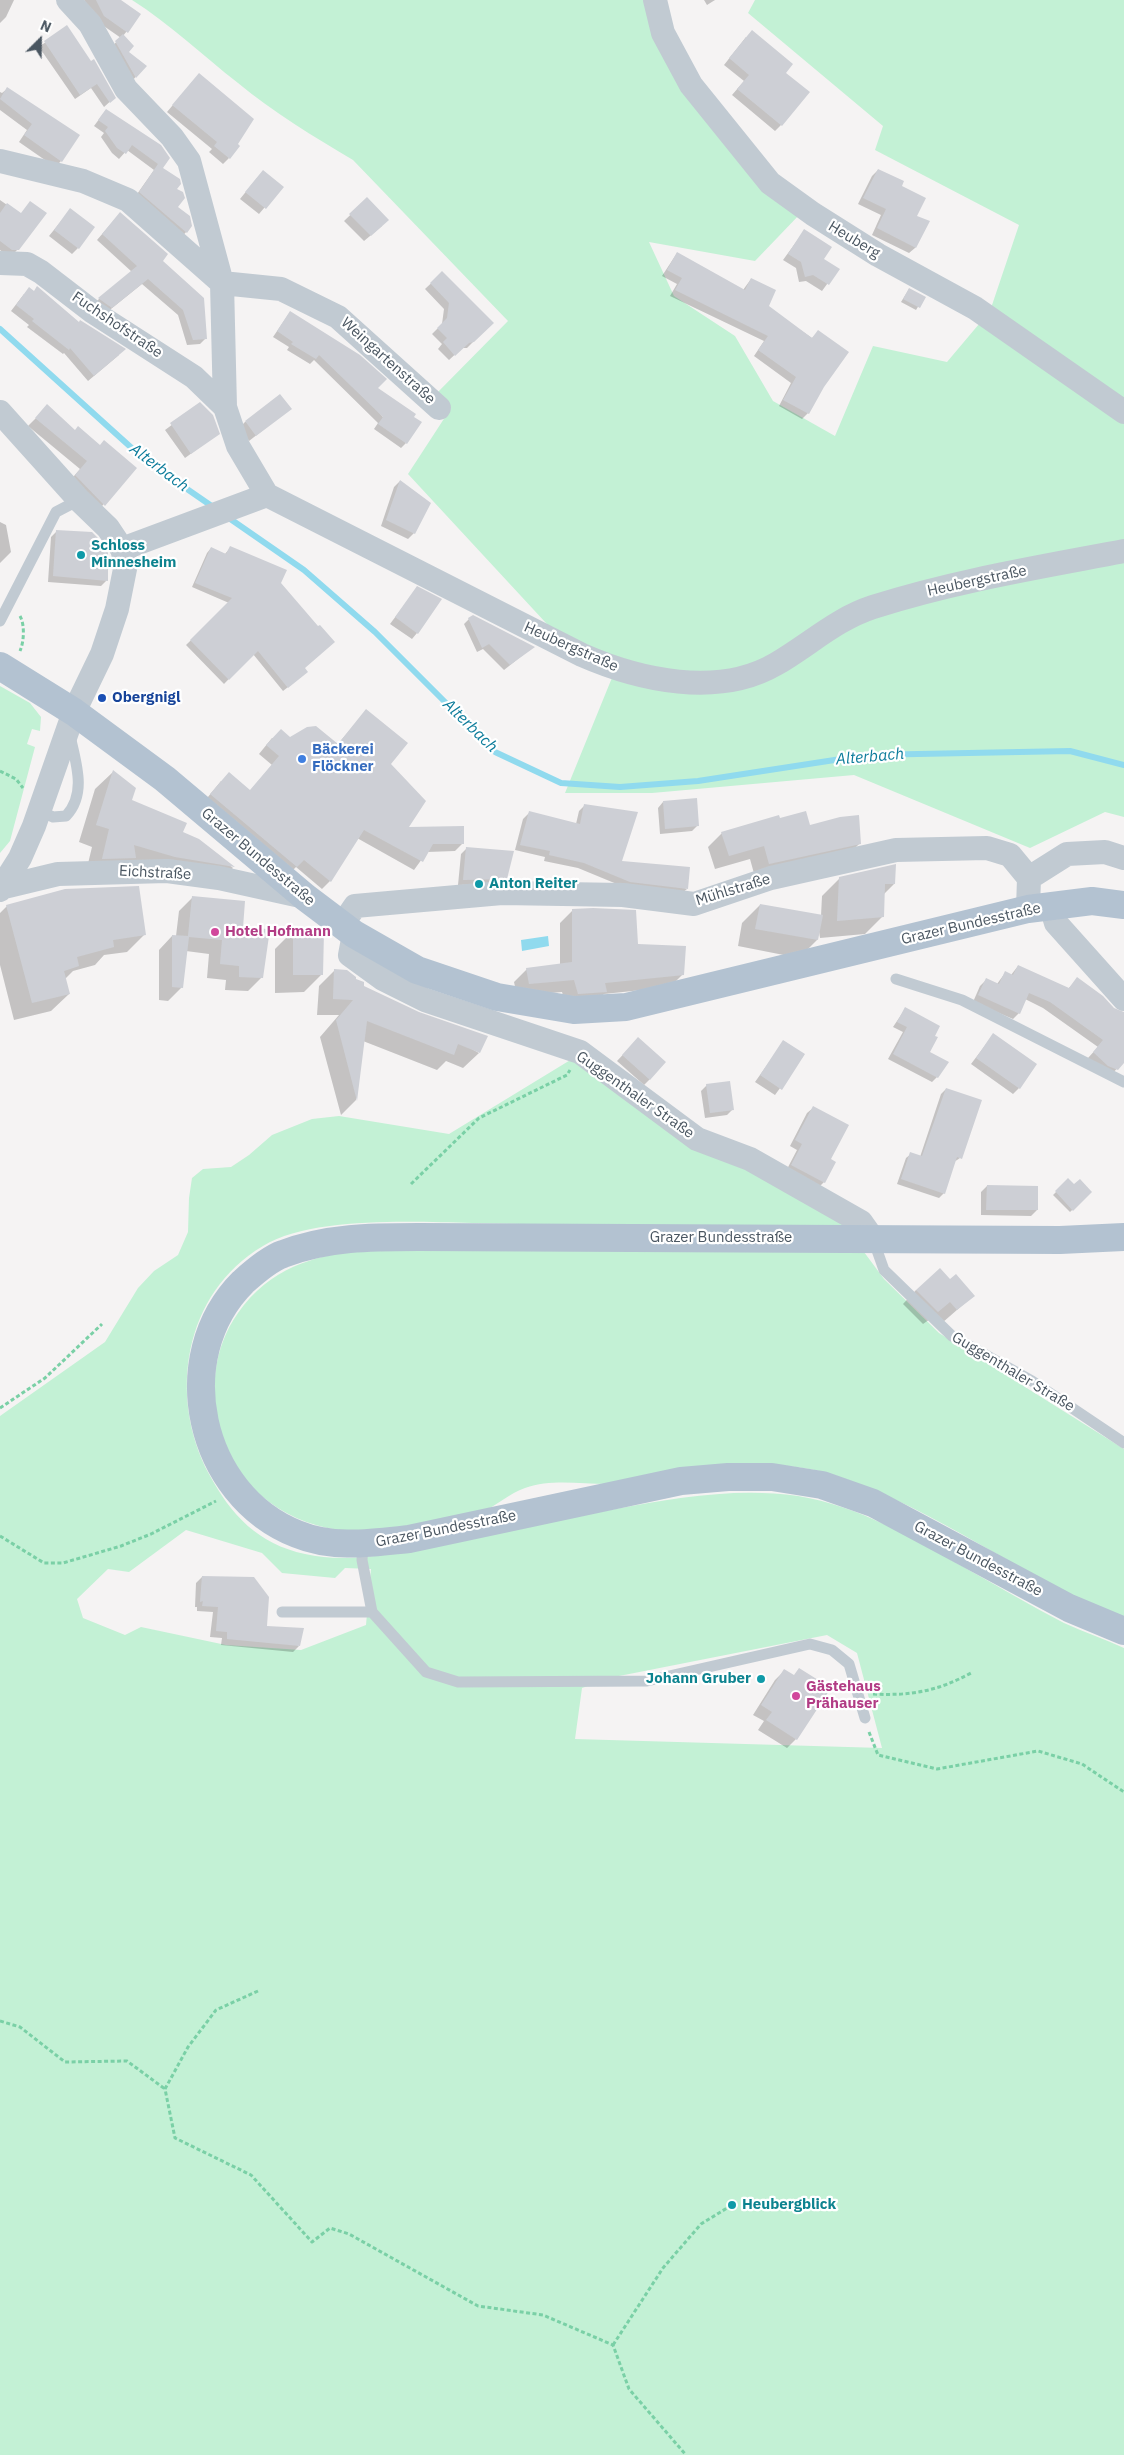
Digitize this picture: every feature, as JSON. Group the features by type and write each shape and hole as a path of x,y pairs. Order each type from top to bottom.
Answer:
{"main road":[{"name":"Grazer Bundesstraße","path":"6,670 72,721 165,779 305,897 348,929 426,973 497,997 574,1010 626,1007 1040,908 1092,901 1124,905"},
{"name":"Grazer Bundesstraße","path":"1124,1237 1060,1240 376,1237 333,1240 282,1254 252,1274 228,1297 211,1329 200,1373 202,1417 215,1456 236,1491 265,1518 297,1534 326,1543 363,1544 409,1539 681,1482 728,1477 772,1478 822,1485 873,1503 1069,1608 1124,1631"}],"street":[{"path":"68,0 90,24 126,89 172,137 190,161 222,282 225,407 238,446 267,495 230,511 122,549"},
{"name":"Heuberg","path":"655,0 663,33 691,85 770,182 813,214 878,255 975,308 1124,412"},
{"path":"0,161 83,181 128,200 222,282"},
{"name":"Fuchshofstraße","path":"0,263 27,264 41,272 93,312 194,377 225,407"},
{"name":"Weingartenstraße","path":"222,282 281,289 338,317 439,408"},
{"path":"0,412 78,500 108,528 122,549 126,564 117,609 102,654 72,721"},
{"name":"Heubergstraße","path":"267,495 611,668 643,676 703,682 732,679 775,665 846,617 872,608 951,586 1124,551"},
{"name":"Eichstraße","path":"2,888 20,858 40,811 72,721"},
{"name":"Mühlstraße","path":"348,929 355,906 502,893 623,896 694,904 771,878 896,850 987,848 1010,856 1029,878"},
{"path":"1124,858 1105,852 1067,854 1029,878 1040,908 1056,923 1124,999"},
{"name":"Eichstraße","path":"2,888 58,874 167,871 219,878 305,897"},
{"name":"Guggenthaler Straße","path":"348,929 350,955 382,979 425,1000 580,1052 697,1139 750,1159 861,1222 873,1239"}],"lane":[{"path":"0,621 56,512 78,500"},
{"path":"896,980 962,1000 1124,1082"},
{"name":"Guggenthaler Straße","path":"873,1239 884,1270 952,1336 1032,1381 1124,1443"},
{"path":"363,1544 362,1560 372,1612 426,1672 458,1682 646,1681 810,1644 832,1650 849,1664 864,1718"},
{"path":"282,1612 372,1612"}],"path":[{"path":"6,670 23,645 22,621 10,600"},
{"path":"411,1184 479,1118 567,1074 580,1052"},
{"path":"0,1408 45,1378 102,1324"},
{"path":"0,1536 44,1563 63,1563 121,1546 151,1534 221,1498"},
{"path":"857,1694 902,1696 946,1686 971,1673"},
{"path":"864,1718 878,1755 938,1769 1038,1751 1082,1764 1124,1792"},
{"path":"258,1991 216,2010 188,2047 165,2089 174,2138 251,2175 312,2242 330,2228 349,2234 478,2306 543,2315 613,2345 629,2389 686,2455"},
{"path":"0,2022 20,2027 65,2062 127,2061 165,2089"},
{"path":"613,2345 663,2268 701,2224 732,2205"}],"green space":[{"path":"132,0 649,0 658,30 801,213 755,261 649,242 674,296 735,336 773,401 835,436 873,346 947,362 990,311 1019,225 875,150 883,126 748,13 755,0 1124,0 1124,817 1105,812 1030,848 854,775 652,793 565,793 618,663 558,636 408,474 451,408 435,395 508,321 353,160 265,104 173,29"},
{"path":"0,686 30,703 41,717 40,731 32,729 27,744 35,747 10,841 0,853"},
{"path":"572,1059 851,1226 678,1227 394,1222 336,1225 284,1236 263,1246 236,1266 215,1291 200,1318 191,1349 187,1380 189,1412 196,1444 209,1474 237,1515 260,1535 273,1543 305,1554 343,1558 403,1552 518,1528 683,1498 729,1493 798,1496 843,1507 886,1525 1064,1623 1124,1648 1124,2455 0,2455 0,1416 105,1342 138,1288 154,1271 178,1255 188,1232 189,1198 192,1178 203,1169 231,1167 249,1155 272,1135 312,1119 339,1116 449,1134","holes":["186,1530 262,1553 282,1573 335,1578 345,1568 371,1569 366,1625 301,1650 226,1645 141,1627 125,1635 83,1618 77,1599 108,1569 129,1572","827,1635 857,1653 882,1748 575,1739 582,1688 614,1677"]},
{"path":"364,1249 864,1252 884,1279 939,1333 1124,1449 1124,1619 1051,1584 909,1506 872,1489 834,1475 799,1467 762,1466 629,1483 547,1483 519,1490 487,1510 472,1516 444,1522 370,1531 327,1528 306,1522 287,1513 269,1502 253,1488 229,1454 221,1434 215,1403 218,1356 223,1341 238,1313 264,1285 278,1275 310,1261"}],"water":[{"path":"548,936 549,946 522,951 521,940"}],"building":[{"path":"96,0 121,0 141,14 128,33 104,16"},
{"path":"67,25 91,61 94,59 116,98 110,103 97,84 80,95 44,41"},
{"path":"752,30 793,64 786,73 810,92 782,126 737,89 749,75 729,58"},
{"path":"123,34 134,46 129,52 147,66 136,78 115,41"},
{"path":"199,73 254,119 238,144 240,146 230,159 214,146 217,142 172,105"},
{"path":"7,87 80,135 62,162 24,135 32,124 0,99"},
{"path":"106,109 161,145 170,158 163,168 180,179 181,184 177,189 183,192 185,198 178,207 190,216 192,226 187,233 139,192 158,164 132,145 126,154 117,148 105,131 108,127 98,120"},
{"path":"878,169 904,181 902,186 926,198 917,216 930,221 916,248 877,228 886,209 863,198"},
{"path":"263,170 284,187 266,209 245,192"},
{"path":"367,197 389,220 371,236 349,214"},
{"path":"30,201 47,213 19,250 12,250 0,241 0,213 7,203 21,213"},
{"path":"70,208 95,227 79,249 54,230"},
{"path":"120,212 168,254 163,261 204,298 207,339 193,340 183,310 148,279 112,308 98,298 137,266 102,234"},
{"path":"804,229 832,247 824,259 840,269 829,285 813,275 805,277 801,262 788,254"},
{"path":"677,252 745,290 751,278 776,290 769,306 812,338 818,330 849,352 824,387 809,414 783,400 796,377 758,350 768,336 675,290 682,278 667,270"},
{"path":"442,271 494,323 474,342 469,343 455,356 443,342 447,338 437,328 447,318 449,303 430,283"},
{"path":"37,286 79,322 80,320 126,349 94,376 70,348 69,350 32,321 34,319 16,305 29,287 34,291"},
{"path":"909,288 926,297 920,308 903,299"},
{"path":"290,311 360,355 387,379 378,388 416,414 414,417 422,422 407,444 378,424 383,417 319,355 316,359 291,344 293,342 277,331"},
{"path":"280,394 292,409 256,436 245,421"},
{"path":"200,402 213,415 220,434 191,454 170,423"},
{"path":"47,404 75,430 78,426 100,445 104,440 137,468 105,506 75,475 87,461 35,418"},
{"path":"400,480 431,503 415,534 386,520"},
{"name":"Schloss Minnesheim","path":"56,530 92,532 108,553 108,581 53,576"},
{"path":"230,546 287,570 281,583 318,626 320,625 335,642 305,668 308,672 288,688 258,651 229,680 190,640 232,598 195,583 211,547 226,554"},
{"path":"417,586 442,599 418,634 395,617"},
{"path":"473,615 535,647 510,665 489,644 482,648 468,618"},
{"path":"366,709 408,743 391,764 426,801 409,827 464,826 464,844 433,844 423,862 364,830 331,882 304,860 297,867 210,794 229,772 250,790 279,756 266,745 281,729 290,737 307,727 316,726 338,744"},
{"path":"113,770 136,788 132,800 187,823 183,832 199,839 235,867 175,857 134,845 136,858 102,859 109,829 96,825"},
{"path":"697,798 699,826 665,829 663,801"},
{"path":"584,804 638,812 622,861 690,867 688,889 630,882 584,863 549,855 550,851 520,845 529,811 580,824"},
{"path":"806,811 810,825 840,817 859,815 861,844 769,864 764,846 729,856 721,832 779,815 780,818"},
{"path":"466,847 514,851 507,879 463,880"},
{"path":"896,864 895,884 885,884 884,917 837,921 839,877"},
{"path":"139,886 146,935 113,940 114,947 77,957 79,966 64,971 70,994 32,1003 6,905 65,889"},
{"path":"192,896 245,901 243,928 270,929 263,978 239,977 239,966 220,964 222,940 189,937 183,988 172,987 172,935 188,936"},
{"path":"760,904 823,915 818,940 755,929"},
{"path":"572,909 636,910 638,944 686,946 684,975 605,983 607,992 578,994 574,980 529,984 526,968 572,962"},
{"path":"293,930 324,931 323,975 293,975"},
{"path":"1018,965 1069,988 1077,977 1103,996 1114,1008 1124,1012 1124,1063 1118,1070 1108,1066 1093,1052 1103,1040 1050,1002 1029,993 1020,1014 978,995 986,978 999,984 1005,971 1013,975"},
{"path":"334,969 347,970 356,979 364,982 364,986 419,1012 488,1036 480,1053 458,1044 454,1055 367,1021 357,1101 336,1020 353,1000 333,999"},
{"path":"905,1007 940,1026 935,1036 938,1037 930,1052 949,1062 938,1078 893,1054 907,1027 897,1022"},
{"path":"993,1033 1037,1064 1020,1089 976,1058"},
{"path":"638,1037 666,1062 650,1080 622,1055"},
{"path":"783,1040 805,1054 782,1090 760,1075"},
{"path":"730,1081 734,1110 710,1113 706,1084"},
{"path":"946,1088 982,1100 962,1159 957,1157 945,1194 901,1179 910,1152 922,1156"},
{"path":"813,1106 849,1125 831,1159 836,1162 825,1183 791,1165 802,1144 795,1140"},
{"path":"1068,1178 1074,1184 1080,1179 1092,1192 1073,1211 1055,1191"},
{"path":"987,1185 1038,1186 1038,1210 986,1210"},
{"path":"940,1268 950,1279 956,1274 975,1296 957,1310 950,1302 938,1312 916,1290"},
{"path":"202,1576 254,1577 269,1597 267,1626 304,1628 300,1646 227,1639 227,1632 216,1631 218,1607 202,1606 203,1601 200,1602"},
{"name":"Gästehaus Prähauser","path":"799,1668 831,1688 797,1740 766,1720 772,1712 761,1705 784,1669 794,1675"}],"waterway":[{"name":"Alterbach","path":"0,329 145,460 216,509"},
{"name":"Alterbach","path":"226,516 304,570 375,632 495,752 561,783 620,787 698,781 867,755 1070,751 1124,765"}],"place":[{"name":"Schloss Minnesheim","path":"81,555"},
{"name":"Obergnigl","path":"102,698"},
{"name":"Bäckerei Flöckner","path":"302,759"},
{"name":"Anton Reiter","path":"479,884"},
{"name":"Hotel Hofmann","path":"215,932"},
{"name":"Johann Gruber","path":"761,1679"},
{"name":"Gästehaus Prähauser","path":"796,1696"},
{"name":"Heubergblick","path":"732,2205"}]}
